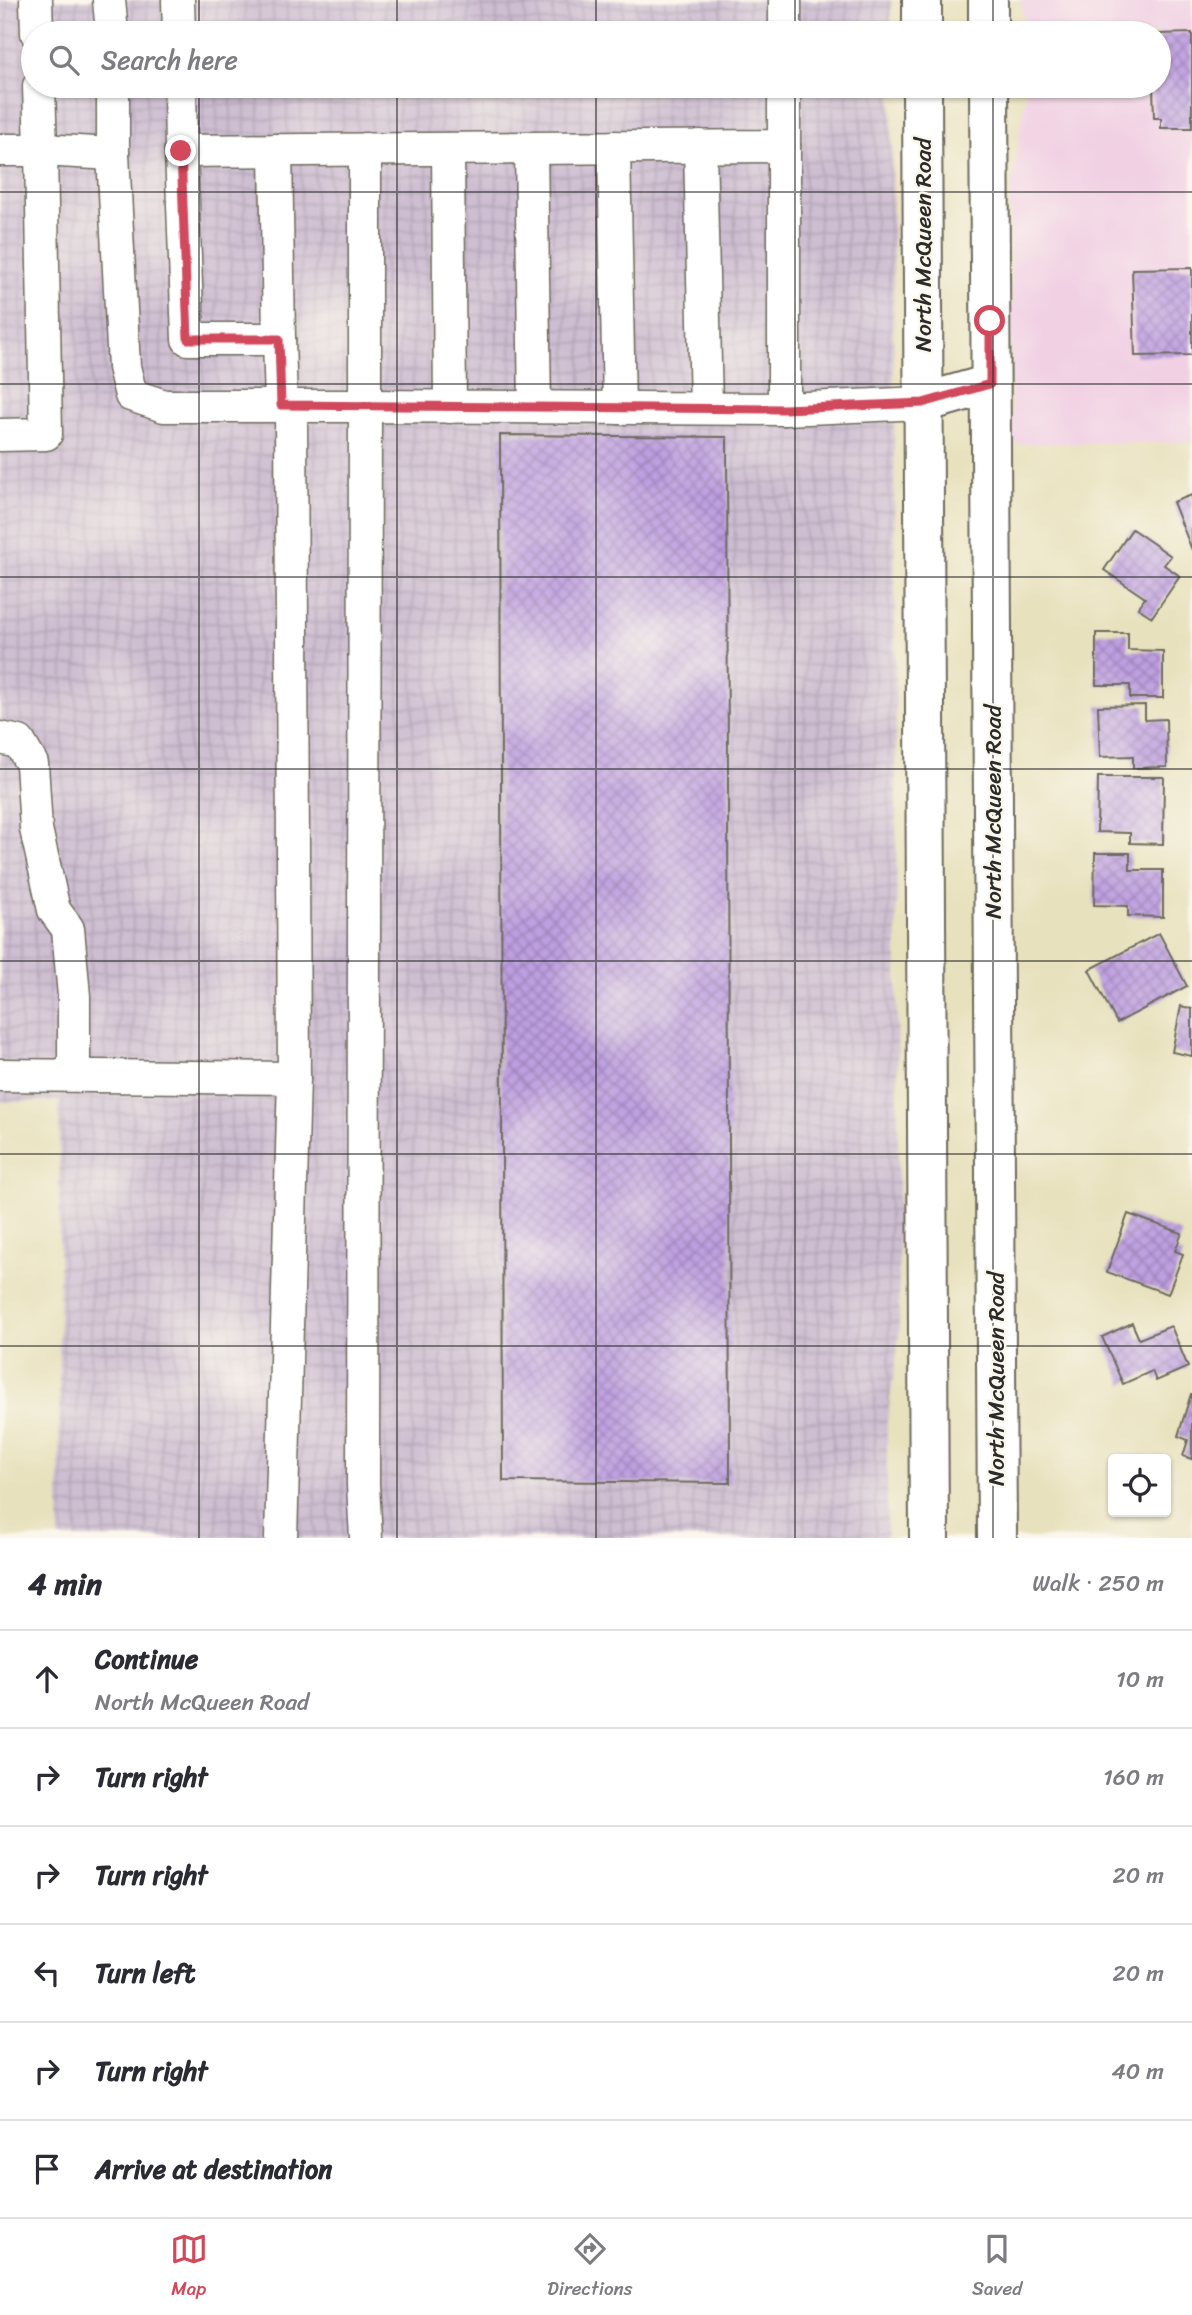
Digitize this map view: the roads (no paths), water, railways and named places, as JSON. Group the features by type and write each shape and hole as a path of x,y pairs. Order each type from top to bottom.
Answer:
{"main road":[{"path":"922,0 922,21"},
{"path":"988,0 988,21"},
{"name":"North McQueen Road","path":"922,98 929,1538"},
{"name":"North McQueen Road","path":"989,98 997,1538"},
{"path":"923,403 990,384"}],"lane":[{"path":"36,0 37,21"},
{"path":"108,0 111,21"},
{"path":"178,0 179,21"},
{"path":"785,0 785,21"},
{"path":"0,435 46,434 39,98"},
{"path":"113,98 113,154 124,367 131,396 164,406 784,409 923,403"},
{"path":"180,98 188,339 279,339"},
{"path":"784,98 784,409"},
{"path":"700,146 705,408"},
{"path":"181,151 784,146"},
{"path":"614,147 620,408"},
{"path":"531,148 535,407"},
{"path":"365,149 363,1485 366,1538"},
{"path":"448,149 450,407"},
{"path":"0,150 113,154"},
{"path":"276,150 279,339 286,405 294,1078 281,1538"},
{"path":"0,738 19,742 32,764 36,829 54,910 68,929 74,996 74,1074"},
{"path":"0,1075 294,1078"}]}
